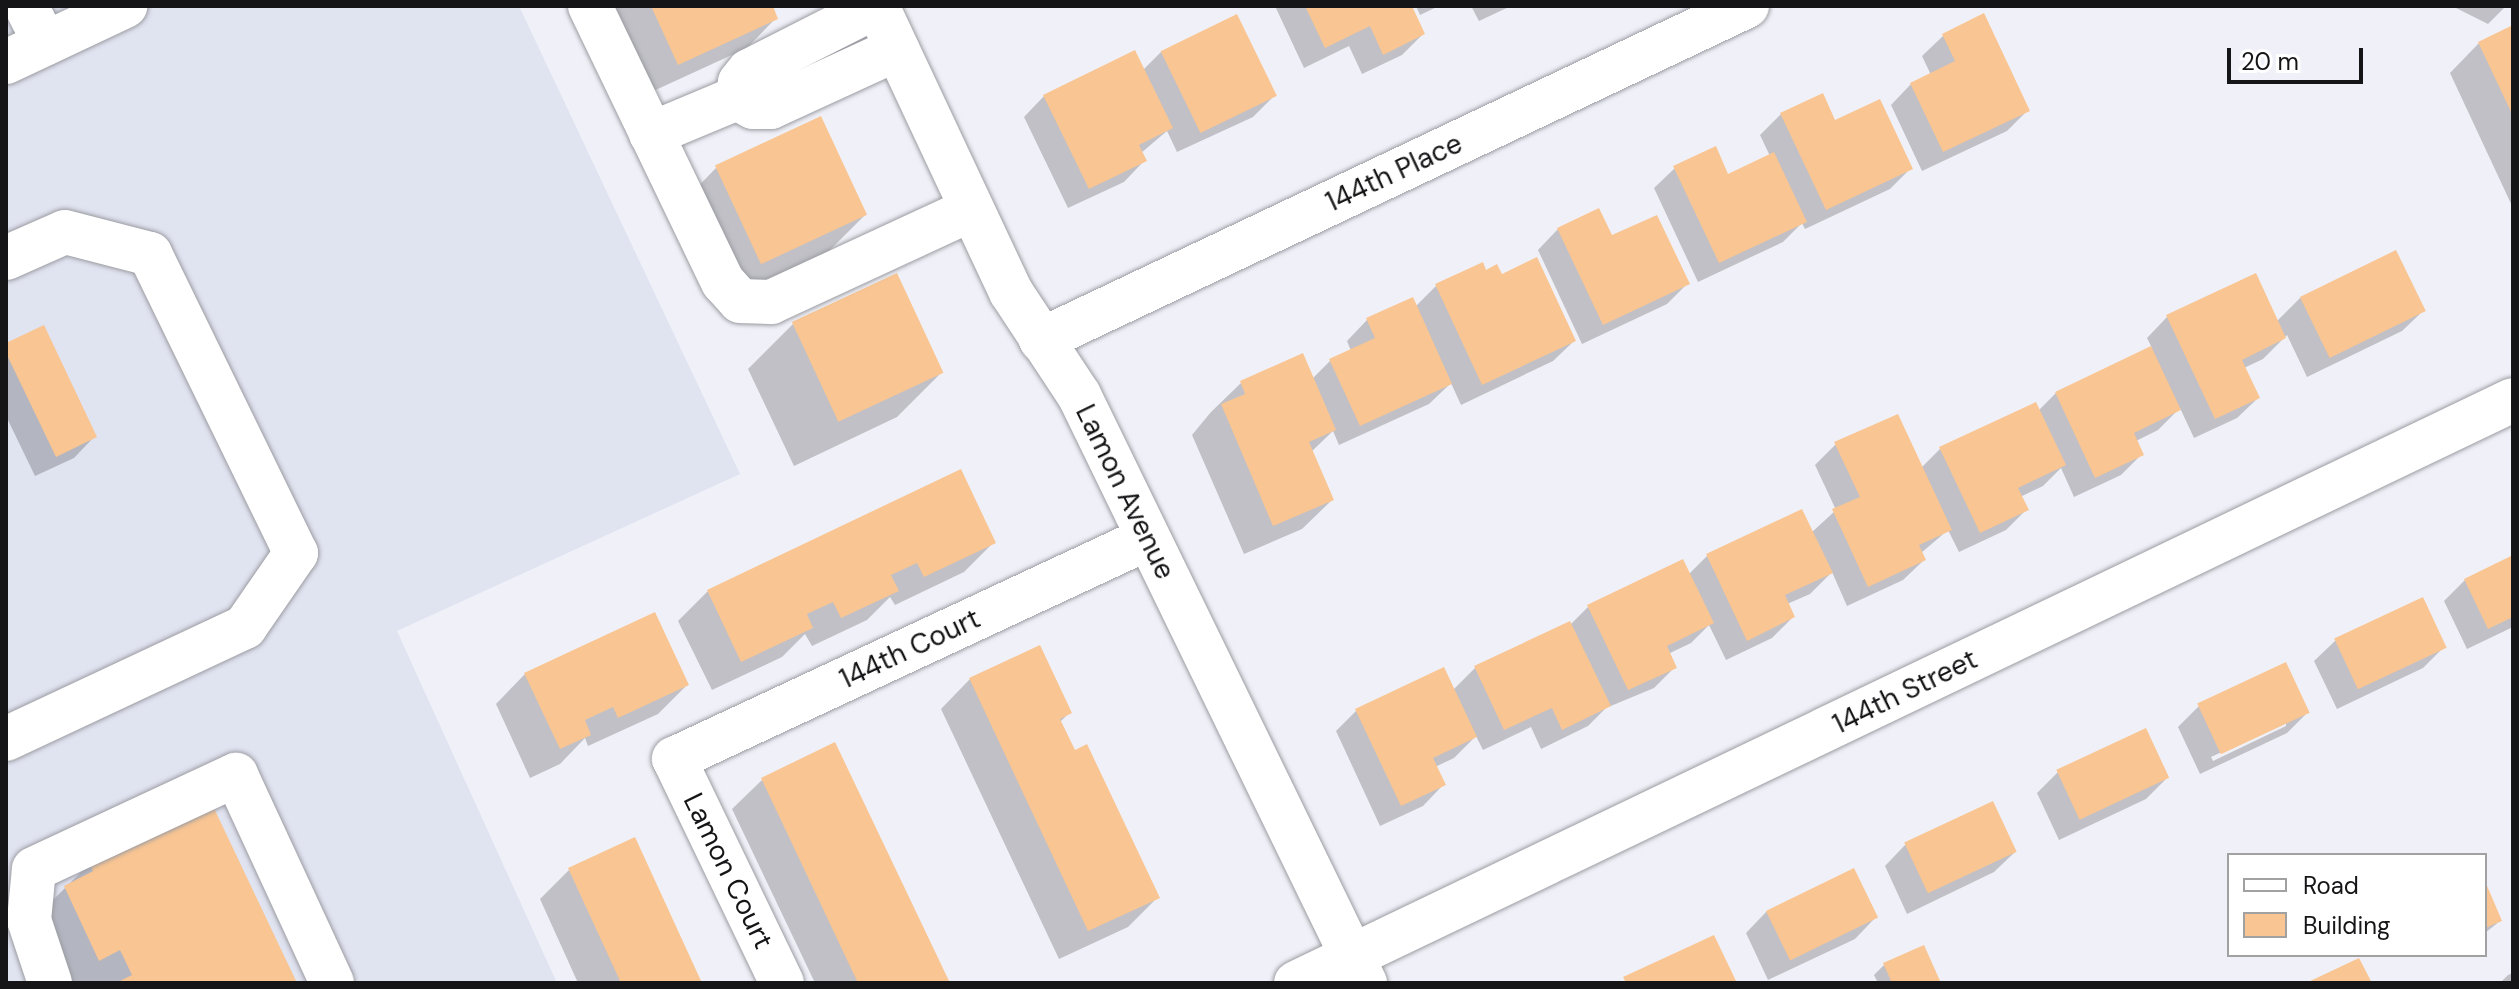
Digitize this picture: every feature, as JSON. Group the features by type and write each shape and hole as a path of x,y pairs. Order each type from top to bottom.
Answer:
{"street":[{"path":"6,62 36,25 125,6"},
{"path":"590,6 723,282 740,301 771,302 972,209"},
{"path":"737,98 740,82 749,71 877,6"},
{"name":"Lamon Avenue","path":"877,6 1011,292 1079,395 1146,539 1359,970"},
{"name":"144th Place","path":"1041,340 1747,6"},
{"path":"737,98 753,107 771,107 897,49"},
{"path":"651,134 737,98"},
{"path":"6,258 65,232 150,254 296,553 245,627 6,739"},
{"name":"144th Street","path":"1296,983 1359,970 2513,400"},
{"name":"144th Court","path":"674,759 1146,539"},
{"name":"Lamon Court","path":"674,759 782,983"},
{"path":"51,983 29,920 34,869 236,775 332,983"}],"shaded area":[{"path":"6,6 519,6 740,474 397,631 557,983 6,983"}],"building":[{"path":"651,6 773,6 778,19 678,65"},
{"path":"1305,6 1412,6 1425,34 1383,55 1370,26 1325,48"},
{"path":"1984,13 2030,111 1943,152 1910,83 1955,61 1942,34"},
{"path":"1237,14 1277,96 1200,133 1161,51"},
{"path":"2513,25 2513,116 2478,42"},
{"path":"1135,50 1173,128 1139,145 1147,161 1089,189 1043,95"},
{"path":"1823,93 1835,120 1880,99 1913,169 1826,210 1780,113"},
{"path":"821,116 867,215 761,264 715,165"},
{"path":"1716,146 1728,174 1774,152 1807,222 1719,263 1673,166"},
{"path":"1599,208 1612,235 1657,215 1690,284 1603,325 1557,228"},
{"path":"2396,250 2426,311 2330,358 2300,297"},
{"path":"1537,257 1576,341 1482,385 1435,284 1483,262 1486,270 1497,264 1502,274"},
{"path":"897,273 943,373 838,422 792,322"},
{"path":"2256,273 2286,338 2242,360 2260,398 2215,419 2166,315"},
{"path":"1413,297 1452,384 1360,426 1329,359 1375,338 1366,318"},
{"path":"44,325 97,437 56,457 6,353 6,343"},
{"path":"2151,346 2181,410 2134,433 2144,455 2095,478 2055,392"},
{"path":"1303,353 1336,430 1309,442 1334,500 1273,526 1221,404 1245,394 1240,381"},
{"path":"2036,402 2066,465 2018,488 2029,510 1980,533 1939,447"},
{"path":"1898,414 1952,530 1919,545 1926,560 1868,587 1832,509 1860,497 1834,442"},
{"path":"961,469 996,543 924,577 917,563 891,575 899,591 841,618 833,602 807,614 813,628 741,662 707,590"},
{"path":"1802,509 1833,573 1785,595 1795,617 1747,641 1706,554"},
{"path":"2513,555 2513,617 2488,629 2464,579"},
{"path":"1683,559 1714,623 1667,646 1677,668 1628,690 1587,605"},
{"path":"2423,597 2447,648 2358,689 2334,638"},
{"path":"655,612 689,685 618,718 613,707 585,720 591,735 560,749 524,673"},
{"path":"1570,621 1611,706 1562,730 1552,708 1504,730 1474,666"},
{"path":"1040,645 1072,713 1060,719 1075,750 1087,744 1160,898 1088,931 969,678"},
{"path":"2286,662 2310,713 2221,754 2197,703"},
{"path":"1444,667 1477,737 1433,758 1446,785 1401,806 1355,709"},
{"path":"2146,728 2169,778 2080,820 2056,770"},
{"path":"835,742 950,983 858,983 761,778"},
{"path":"1993,801 2017,852 1928,893 1904,842"},
{"path":"212,804 297,983 116,983 132,975 120,950 99,961 64,886 93,871 89,862"},
{"path":"635,837 702,983 621,983 568,868"},
{"path":"1854,868 1878,917 1790,960 1766,911"},
{"path":"2487,886 2502,921 2487,927"},
{"path":"1714,935 1737,983 1626,983 1623,977"},
{"path":"1924,945 1941,983 1892,983 1883,963"},
{"path":"2359,958 2372,983 2306,983"}]}
